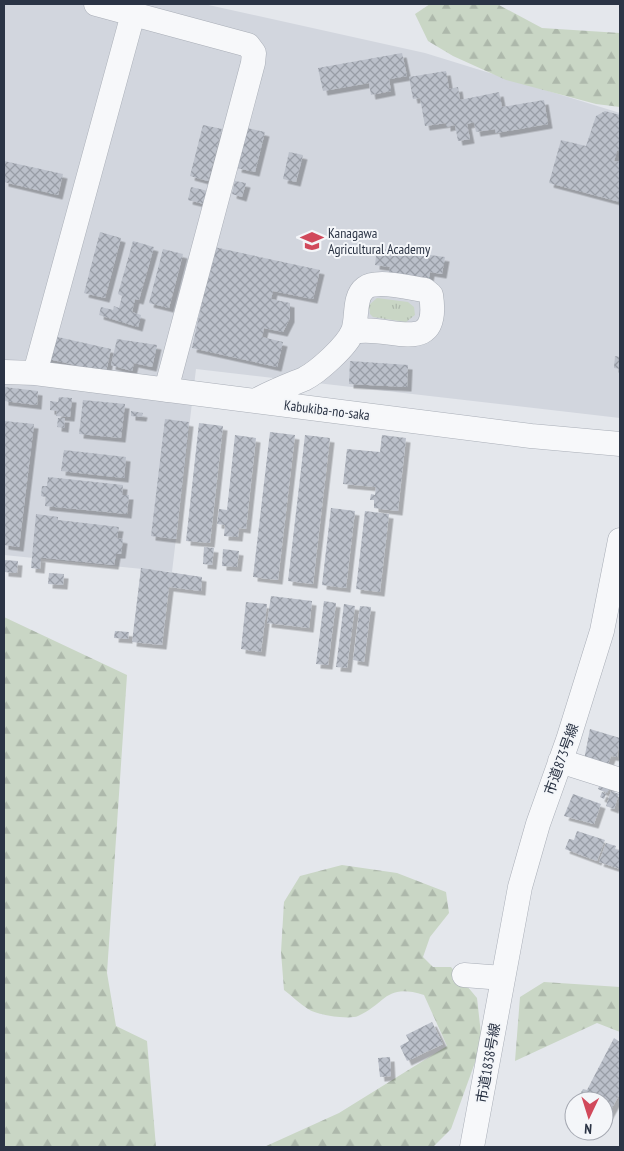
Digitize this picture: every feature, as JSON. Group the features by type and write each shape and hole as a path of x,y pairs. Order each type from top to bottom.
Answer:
{"street":[{"path":"96,4 248,45 254,53 254,63 166,390"},
{"path":"34,373 132,14"},
{"path":"255,401 275,390 306,378 333,357 353,332"},
{"name":"Kabukiba-no-saka","path":"4,372 34,373 531,436 620,444"},
{"name":"市道873号線","path":"504,978 520,887 538,824 602,631 620,540"},
{"path":"560,761 620,780"},
{"path":"464,975 504,978"},
{"name":"市道1838号線","path":"472,1147 504,978"}],"shaded area":[{"name":"Kanagawa Agricultural Academy","path":"4,4 204,4 425,53 620,113 620,418 196,369 172,572 4,555"}],"green space":[{"path":"430,4 497,4 542,28 620,33 620,107 596,104 506,80 453,56 428,41 415,14"},
{"path":"377,298 408,302 414,307 415,315 406,322 373,317 370,314 369,305"},
{"path":"4,617 127,675 107,973 116,1026 147,1041 156,1147 4,1147"},
{"path":"342,865 397,873 446,892 449,913 430,937 423,957 433,967 451,967 477,998 482,1043 451,1129 433,1147 264,1147 339,1113 447,1046 424,995 401,991 387,996 368,1011 358,1016 341,1017 312,1011 284,990 281,952 284,902 300,876"},
{"path":"544,982 620,987 620,1032 597,1023 515,1061 520,997"}],"building":[{"path":"402,53 407,76 389,79 391,91 371,95 369,83 323,91 318,68"},
{"path":"446,71 449,89 458,87 460,100 499,92 502,107 544,100 548,124 496,133 495,129 476,132 474,122 467,124 470,139 458,141 455,125 446,127 446,123 425,126 420,98 413,99 409,77"},
{"path":"605,111 620,115 620,149 617,151 614,161 620,162 620,202 549,183 561,140 586,146 596,116"},
{"path":"203,125 222,129 208,181 190,176"},
{"path":"247,128 265,132 255,172 237,168"},
{"path":"289,152 303,155 296,182 283,179"},
{"path":"4,161 63,174 58,195 4,182"},
{"path":"235,181 246,183 242,197 232,194"},
{"path":"191,187 208,191 204,204 188,200"},
{"path":"100,232 121,238 105,298 84,293"},
{"path":"133,241 154,247 139,300 135,299 132,312 141,315 138,327 99,315 101,307 113,310 112,315 114,306 119,308 122,296 118,294"},
{"path":"214,247 320,270 313,299 273,291 271,299 290,303 290,318 283,332 264,328 262,337 283,342 277,367 192,348"},
{"path":"377,248 445,257 442,274 430,272 428,283 388,278 390,267 375,265"},
{"path":"163,249 183,254 169,308 149,303"},
{"path":"49,335 111,349 106,372 44,358"},
{"path":"117,339 157,345 152,367 134,363 132,371 111,365"},
{"path":"615,356 620,357 620,369 614,368"},
{"path":"350,361 408,365 407,387 349,384"},
{"path":"4,387 38,391 37,405 4,401"},
{"path":"59,397 72,398 70,417 56,416 57,411 50,410 50,401 58,402"},
{"path":"83,400 125,404 121,438 79,434"},
{"path":"131,411 143,413 142,417 131,416"},
{"path":"58,418 65,418 64,428 57,427"},
{"path":"165,419 189,422 176,539 151,536"},
{"path":"4,421 34,424 19,547 4,545"},
{"path":"199,423 223,426 210,543 186,541"},
{"path":"270,432 295,435 278,580 253,577"},
{"path":"235,435 256,438 246,529 239,528 238,537 224,536 225,525 217,524 219,509 227,510"},
{"path":"305,435 330,438 313,584 288,581"},
{"path":"382,435 406,438 398,511 374,508 374,500 370,500 371,494 375,495 376,487 343,484 347,449 380,452"},
{"path":"64,450 126,457 124,478 61,471"},
{"path":"48,477 123,485 122,495 129,495 127,514 45,506 46,497 41,496 42,486 47,486"},
{"path":"331,508 355,511 346,588 322,585"},
{"path":"365,511 389,514 380,592 356,589"},
{"path":"36,514 58,517 58,520 119,527 117,538 123,539 121,554 116,554 114,565 36,557 41,558 40,569 31,568"},
{"path":"204,547 214,548 212,565 203,564"},
{"path":"223,549 239,551 237,567 222,566"},
{"path":"4,560 18,561 17,573 4,572"},
{"path":"141,568 202,577 201,591 169,587 162,645 132,642"},
{"path":"49,573 64,574 63,585 48,584"},
{"path":"271,596 312,601 309,628 267,623"},
{"path":"324,601 336,603 328,665 316,664"},
{"path":"246,602 267,604 261,652 241,649"},
{"path":"344,604 355,606 347,668 336,667"},
{"path":"360,606 371,607 364,662 353,660"},
{"path":"115,631 129,632 128,639 114,638"},
{"path":"590,729 620,738 617,757 611,756 607,767 584,760"},
{"path":"602,781 611,784 607,793 598,789"},
{"path":"611,791 619,794 614,809 606,806"},
{"path":"602,792 606,794 604,799 600,797"},
{"path":"573,794 601,804 594,824 564,816"},
{"path":"577,831 605,840 597,861 565,849 569,839 574,840"},
{"path":"606,843 616,846 615,849 620,851 620,869 599,862"},
{"path":"432,1022 443,1044 407,1061 400,1046 409,1041 406,1035"},
{"path":"614,1038 620,1042 620,1093 614,1104 614,1091 582,1091 583,1089 587,1090"},
{"path":"390,1057 391,1076 380,1077 378,1058"}],"place":[{"name":"Kanagawa Agricultural Academy","path":"312,241"}]}
